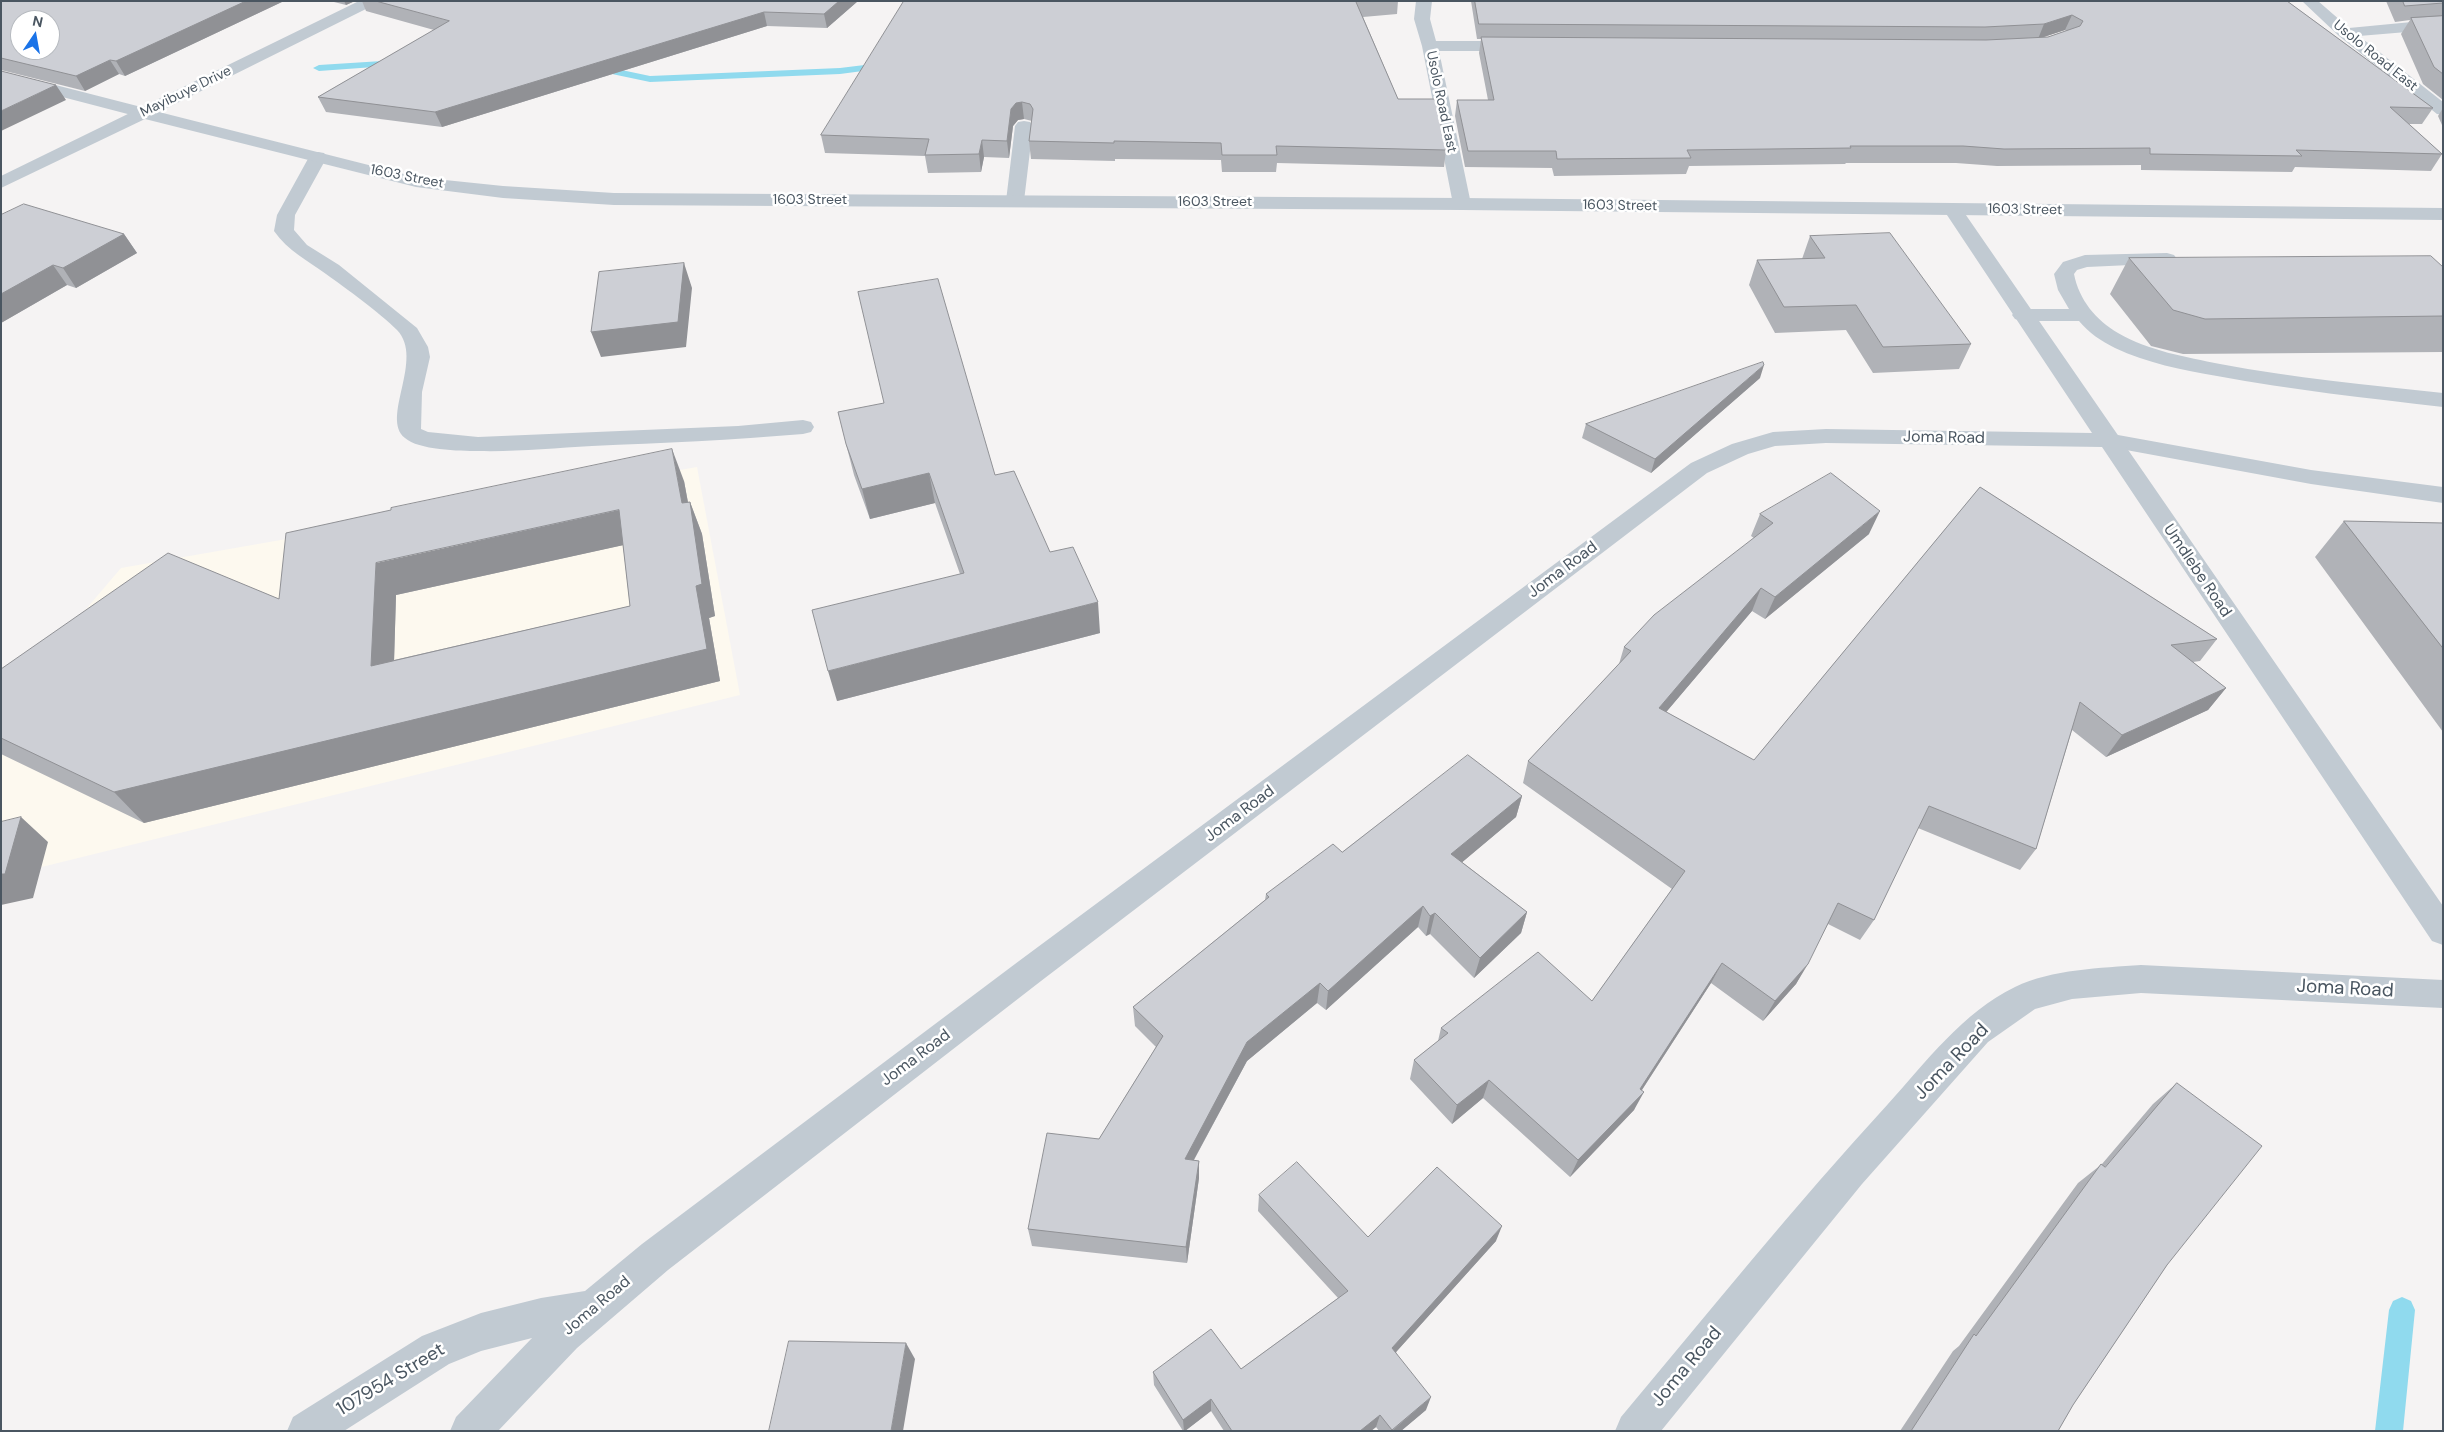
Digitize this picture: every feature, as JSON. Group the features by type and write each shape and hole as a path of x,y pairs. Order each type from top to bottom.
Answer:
{"street":[{"name":"Mayibuye Drive","path":"1,184 371,1"},
{"name":"Usolo Road East","path":"1424,1 1422,19 1430,46 1462,204"},
{"name":"Usolo Road East","path":"2309,1 2345,33 2443,110"},
{"path":"2345,33 2443,24"},
{"path":"1430,46 1530,46"},
{"name":"1603 Street","path":"1,76 143,114 416,182 503,192 614,198 2443,214"},
{"path":"1015,201 1024,126"},
{"path":"318,158 286,215 284,230 300,248 332,269 407,328 420,357 411,392 409,426 412,433 422,439 453,444 478,444 738,433 804,427"},
{"name":"Umdlebe Road","path":"1952,209 2022,315 2443,932"},
{"path":"2190,259 2123,258 2085,261 2070,266 2064,274 2065,283 2084,315 2099,330 2122,343 2167,359 2245,376 2356,391 2443,400"},
{"path":"2022,315 2084,315"},
{"name":"Joma Road","path":"470,1431 563,1334 655,1257 1007,989 1700,468 1740,449 1773,439 1826,436 2107,440 2311,476 2443,495"},
{"name":"Joma Road","path":"1635,1431 1849,1172 1976,1031 2026,997 2072,985 2141,979 2443,994"},
{"name":"107954 Street","path":"307,1431 436,1350 481,1332 541,1317 594,1308"}],"shaded area":[{"path":"697,467 740,695 1,877 1,709 121,568"}],"building":[{"path":"1,1 246,1 116,61 110,60 76,76 1,58"},
{"path":"376,1 839,1 824,14 764,12 435,112 318,97 449,21"},
{"path":"904,1 1359,1 1356,2 1398,99 1436,99 1446,150 1276,146 1277,155 1222,155 1221,143 1029,141 1033,109 1030,104 1022,102 1016,103 1011,109 1007,141 982,140 979,154 925,155 929,139 821,135"},
{"path":"1475,1 2287,1 2433,108 2390,107 2442,154 2296,150 2302,156 2150,154 2150,148 2004,149 1963,146 1850,146 1851,148 1687,150 1691,158 1557,159 1556,151 1468,151 1457,100 1494,100 1481,37 1986,40 2048,37 2080,26 2083,21 2072,15 2044,24 1985,27 1479,24"},
{"path":"2403,1 2443,1 2443,3 2405,6"},
{"path":"2443,16 2443,74 2434,67 2411,18"},
{"path":"1,71 56,85 1,111"},
{"path":"24,204 124,234 63,268 53,265 1,294 1,215"},
{"path":"1890,233 1971,344 1883,347 1856,305 1784,307 1757,260 1825,258 1810,236"},
{"path":"2431,256 2443,267 2443,316 2205,319 2173,310 2129,258"},
{"path":"684,263 678,322 591,332 599,272"},
{"path":"938,279 995,475 1014,471 1050,552 1073,547 1098,602 828,671 812,610 964,573 929,473 862,489 846,444 838,412 884,403 858,292"},
{"path":"1763,362 1764,365 1655,459 1586,424"},
{"path":"672,449 682,503 690,502 702,584 696,586 707,649 114,792 1,738 1,669 168,553 279,599 286,533 391,510 391,508","holes":["619,510 630,606 371,666 376,563"]},
{"path":"1831,473 1880,511 1775,597 1761,588 1659,708 1754,760 1980,487 2217,639 2171,645 2226,688 2122,735 2080,702 2036,849 1929,806 1874,920 1838,903 1808,964 1775,1001 1722,963 1640,1089 1644,1092 1578,1160 1489,1080 1457,1105 1414,1060 1448,1033 1441,1028 1538,952 1592,1001 1685,871 1528,761 1631,651 1624,647 1654,615 1773,523 1760,514"},
{"path":"2344,521 2443,523 2443,648"},
{"path":"1468,755 1522,796 1451,854 1527,912 1480,958 1435,913 1430,916 1423,906 1328,991 1320,983 1247,1042 1185,1159 1199,1161 1186,1247 1028,1229 1047,1133 1099,1139 1163,1036 1133,1007 1269,897 1266,894 1333,844 1342,852"},
{"path":"21,817 5,874 1,874 1,822"},
{"path":"2177,1083 2262,1146 2167,1265 2073,1405 2058,1431 1911,1431 1974,1334 1976,1336 2101,1164 2105,1167"},
{"path":"1297,1162 1368,1237 1437,1167 1502,1226 1392,1348 1431,1397 1392,1430 1380,1415 1360,1431 1232,1431 1211,1399 1183,1420 1153,1372 1211,1329 1241,1369 1348,1291 1259,1195"},
{"path":"789,1341 906,1343 891,1431 769,1431"}],"waterway":[{"path":"319,68 398,63"},
{"path":"593,67 650,79 840,71 889,65"},
{"path":"2389,1431 2402,1310"}]}
